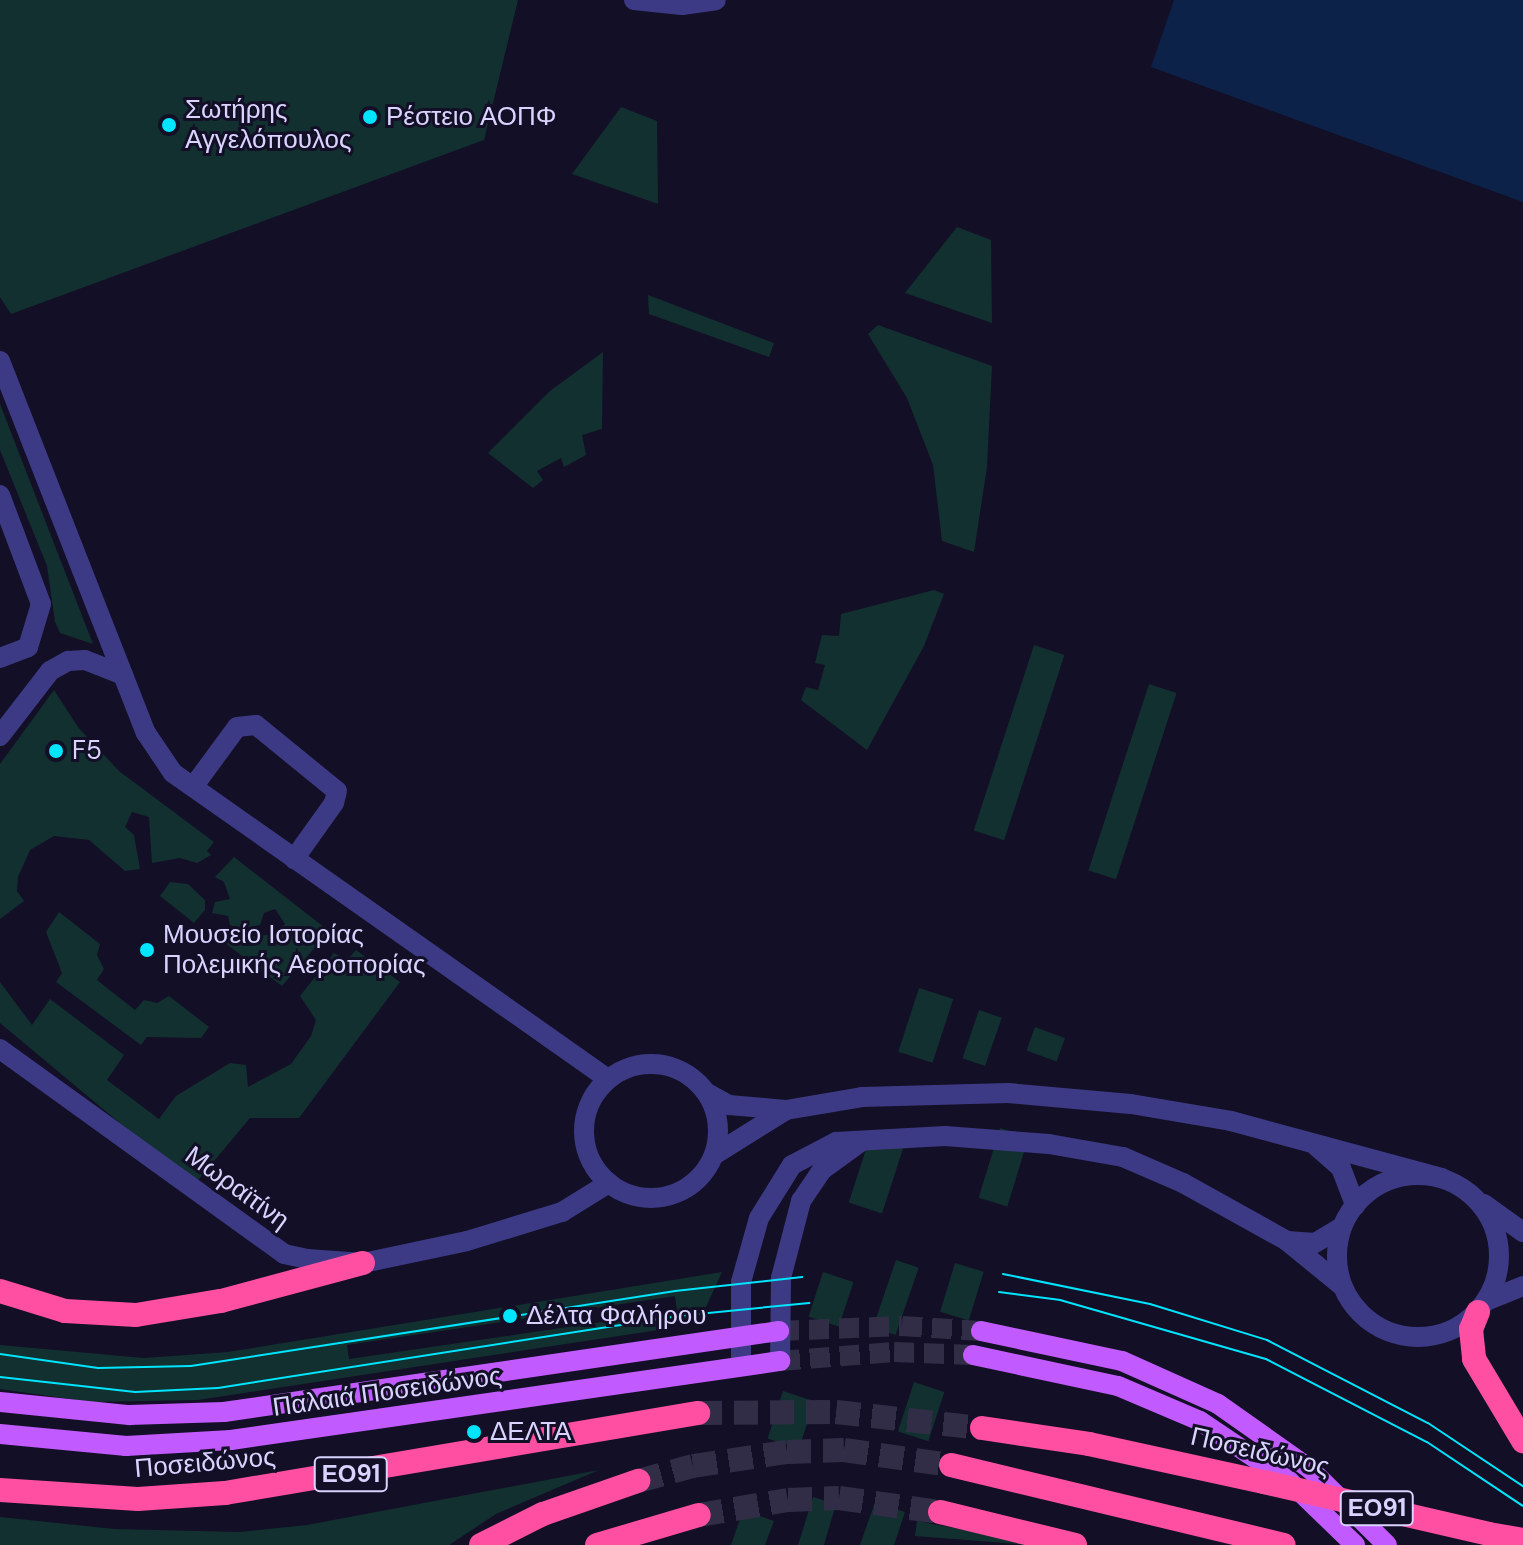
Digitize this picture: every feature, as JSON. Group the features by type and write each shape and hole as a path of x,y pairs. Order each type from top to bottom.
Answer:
{"highway":[{"path":"0,1291 65,1311 136,1315 267,1290 363,1263"},
{"path":"1482,1306 1471,1329 1474,1359 1523,1441"},
{"name":"Ποσειδώνος","path":"0,1490 138,1499 225,1493 698,1413"},
{"name":"Ποσειδώνος","path":"982,1428 1074,1441 1523,1540"},
{"path":"951,1465 1284,1545"},
{"path":"481,1545 543,1514 638,1481"},
{"path":"940,1512 1075,1545"},
{"path":"597,1545 699,1515"}],"main road":[{"name":"Παλαιά Ποσειδώνος","path":"0,1402 129,1415 224,1412 779,1331"},
{"path":"981,1331 1122,1361 1218,1404 1310,1469 1387,1545"},
{"path":"973,1355 1118,1386 1200,1421 1289,1481 1355,1545"},
{"name":"Παλαιά Ποσειδώνος","path":"0,1434 126,1446 231,1440 780,1361"}],"street":[{"path":"634,0 682,5 716,0"},
{"path":"0,361 123,675 158,754 193,787 608,1079"},
{"path":"0,495 41,604 28,647"},
{"path":"28,647 50,671"},
{"path":"0,658 28,647"},
{"path":"0,736 50,671 85,660 123,675"},
{"path":"193,787 237,727 256,725 337,791 334,803 294,859"},
{"name":"Μωραϊτίνη","path":"0,1049 284,1254 363,1263 536,1222 609,1183"},
{"path":"786,1110 714,1155 696,1180 669,1196 637,1197 609,1183 589,1157 584,1123 597,1092 608,1079 642,1064 661,1065 694,1079 707,1093 729,1105 786,1110 862,1097 1008,1093 1131,1104 1231,1121 1442,1178 1466,1191 1523,1232"},
{"path":"707,1093 717,1117 714,1155"},
{"path":"741,1366 739,1335 748,1252 777,1184 813,1151 865,1139 960,1137 1049,1144 1123,1157 1287,1241 1341,1285 1370,1322 1413,1338 1459,1327 1482,1306 1523,1286"},
{"path":"780,1361 784,1256 801,1201 822,1170 865,1139"},
{"path":"1313,1143 1341,1168 1355,1205"},
{"path":"1341,1285 1337,1246 1342,1227 1355,1205 1395,1179 1442,1178"},
{"path":"1466,1191 1484,1208 1498,1242 1496,1279 1482,1306"},
{"path":"1287,1241 1315,1243 1342,1227"}],"green space":[{"path":"0,0 518,0 484,140 11,314 0,297"},
{"path":"621,107 657,121 658,204 572,174"},
{"path":"957,227 991,240 992,323 905,293"},
{"path":"648,295 774,343 769,357 649,314"},
{"path":"878,325 992,366 987,467 974,552 942,541 933,465 907,398 868,334"},
{"path":"603,352 602,429 582,435 586,455 564,467 561,458 537,471 543,480 533,488 488,453 550,391"},
{"path":"0,404 93,644 60,633 55,622 47,566 0,450"},
{"path":"934,590 944,594 924,646 867,750 801,700 806,687 818,690 825,665 815,663 822,635 839,636 841,614"},
{"path":"1034,645 1064,655 1004,840 974,830"},
{"path":"1149,684 1177,693 1116,879 1088,870"},
{"path":"54,690 78,727 119,771 214,842 207,851 211,855 197,863 180,858 152,863 149,817 132,812 125,827 134,835 140,869 125,871 89,840 54,836 30,850 18,877 17,891 24,901 0,919 0,764"},
{"path":"234,857 329,931 282,986 221,940 274,934 285,924 275,909 264,913 260,925 240,929 230,925 228,916 212,913 215,902 230,899 224,882 215,877"},
{"path":"170,882 188,884 205,900 205,910 194,923 160,896"},
{"path":"59,912 100,944 97,955 104,969 97,980 135,1010 144,1000 157,1003 169,996 209,1027 201,1038 147,1037 141,1045 56,982 62,973 46,932"},
{"path":"356,950 400,982 299,1118 250,1118 194,1185 0,1023 0,982 32,1025 50,999 124,1055 107,1080 159,1119 176,1096 230,1063 246,1065 248,1087 291,1064 311,1036 316,1020 300,996 334,953 347,960"},
{"path":"919,988 953,999 933,1063 898,1052"},
{"path":"979,1010 1002,1018 985,1066 962,1058"},
{"path":"1035,1027 1065,1038 1057,1061 1026,1050"},
{"path":"1000,1128 1029,1137 1007,1207 979,1198"},
{"path":"870,1137 903,1148 882,1213 849,1203"},
{"path":"896,1260 919,1268 896,1335 873,1327"},
{"path":"955,1263 984,1272 969,1321 940,1312"},
{"path":"722,1272 706,1307 665,1329 198,1400 91,1402 0,1389 0,1345 144,1358 228,1352","holes":["675,1296 677,1311 349,1359 347,1345"]},
{"path":"823,1272 853,1282 839,1327 808,1317"},
{"path":"914,1382 944,1392 928,1441 898,1431"},
{"path":"783,1391 814,1401 799,1449 768,1439"},
{"path":"599,1470 496,1514 449,1545 0,1545 0,1517 114,1529 239,1532 307,1525"},
{"path":"813,1497 836,1504 824,1545 798,1545"},
{"path":"875,1502 905,1512 894,1545 860,1545"},
{"path":"743,1510 774,1521 765,1545 731,1545"},
{"path":"917,1521 970,1531 1030,1545 915,1536"}],"water":[{"path":"1174,0 1523,0 1523,202 1151,67"}],"tunnel":[{"path":"779,1331 902,1326 981,1331"},
{"path":"780,1361 894,1352 973,1355"},
{"path":"698,1413 836,1412 982,1428"},
{"path":"638,1481 693,1466 787,1452 844,1450 951,1465"},
{"path":"699,1515 788,1500 839,1498 940,1512"}],"tram line":[{"path":"1003,1274 1150,1304 1267,1340 1428,1423 1523,1486"},
{"path":"0,1354 98,1368 191,1366 675,1291 802,1277"},
{"path":"999,1292 1060,1300 1266,1359 1427,1442 1523,1506"},
{"path":"0,1377 135,1392 218,1388 678,1316 809,1303"}],"place":[{"name":"Ρέστειο ΑΟΠΦ","path":"370,117"},
{"name":"Σωτήρης Αγγελόπουλος","path":"169,125"},
{"name":"F5","path":"56,751"},
{"name":"Μουσείο Ιστορίας Πολεμικής Αεροπορίας","path":"147,950"},
{"name":"Δέλτα Φαλήρου","path":"510,1316"},
{"name":"ΔΕΛΤΑ","path":"474,1432"}]}
